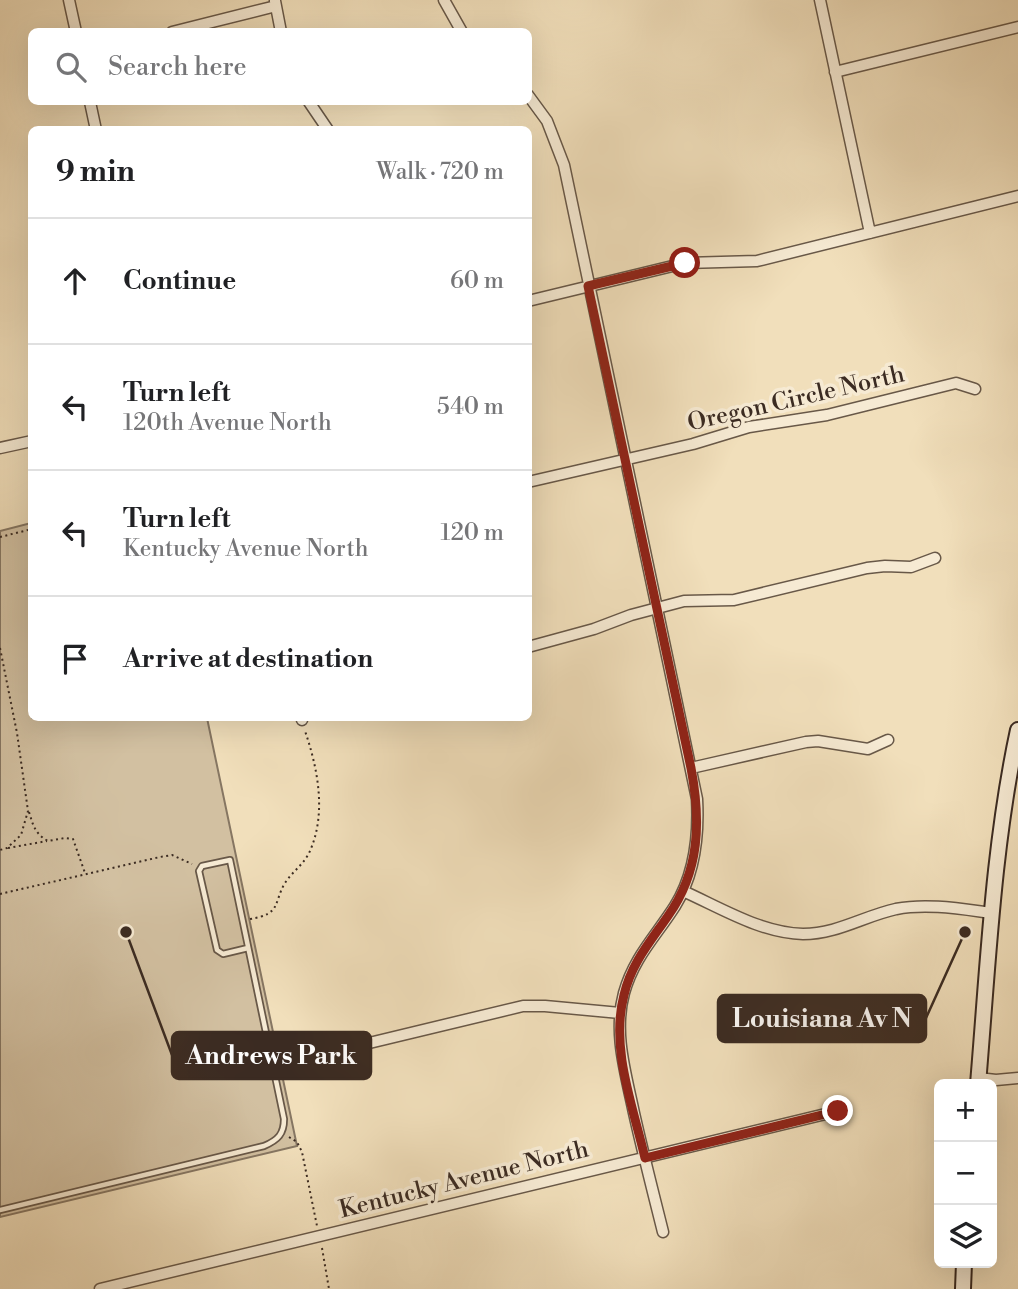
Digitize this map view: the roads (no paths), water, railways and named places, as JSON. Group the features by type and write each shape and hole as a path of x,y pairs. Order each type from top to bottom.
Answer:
{"main road":[{"path":"978,1079 1004,805 1018,730"},
{"path":"963,1289 964,1268"}],"street":[{"path":"69,0 75,28"},
{"path":"444,0 460,28"},
{"path":"820,0 870,233"},
{"path":"186,28 276,3 280,28"},
{"path":"835,72 1018,27"},
{"path":"532,100 547,121 564,165 691,768 698,822 696,847 683,891 669,915 638,956 620,1013 622,1055 663,1232"},
{"path":"91,105 95,126"},
{"path":"311,105 325,126"},
{"path":"532,300 685,263 757,261 1018,196"},
{"name":"Oregon Circle North","path":"532,481 693,444 749,427 827,415 956,383 975,389"},
{"path":"0,448 28,442"},
{"path":"532,646 657,608 697,600 734,600 867,568 911,567 934,558"},
{"path":"691,768 806,742 818,741 867,749 888,740"},
{"path":"683,891 768,928 804,934 843,927 896,909 943,907 992,913"},
{"path":"310,1041 337,1051 523,1006 620,1013"},
{"path":"997,1080 1018,1078"},
{"name":"Kentucky Avenue North","path":"100,1289 838,1111"}],"lane":[{"path":"0,1210 264,1146 274,1142 282,1134 284,1119 230,860 200,868 216,950 223,954 248,948"}],"place":[{"name":"Andrews Park","path":"126,932"},
{"name":"Louisiana Av N","path":"965,932"}]}
